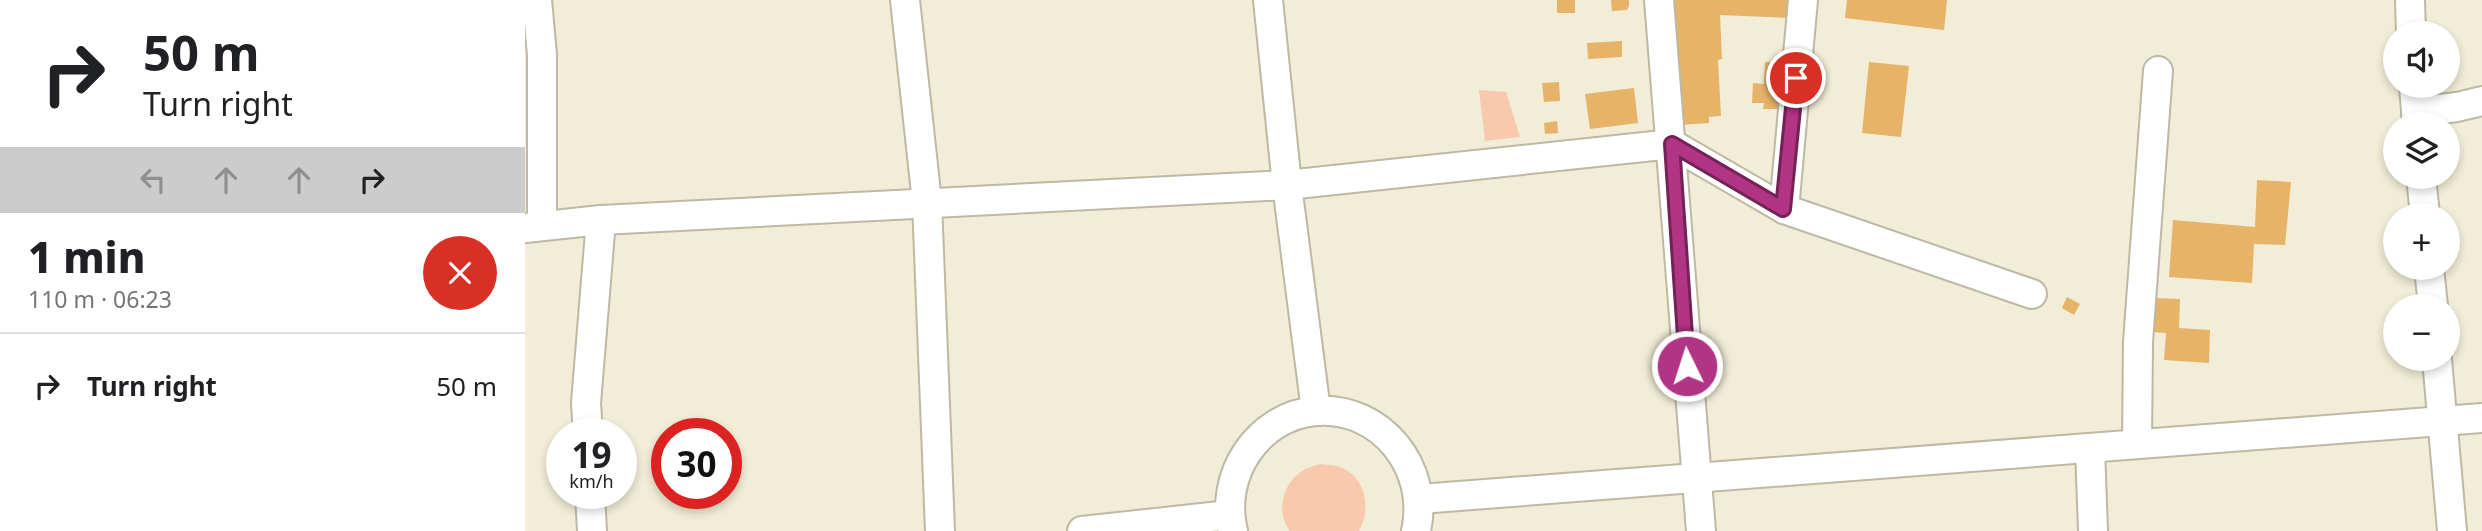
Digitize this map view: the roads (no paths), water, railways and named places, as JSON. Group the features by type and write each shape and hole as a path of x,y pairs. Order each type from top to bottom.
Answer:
{"street":[{"path":"537,0 542,55 533,226 927,202 1287,185 1672,144 1783,209 2032,295"},
{"path":"905,0 927,202 940,531"},
{"path":"1268,0 1287,185 1316,411"},
{"path":"1659,0 1701,531"},
{"path":"1783,209 1803,0"},
{"path":"2410,0 2411,21"},
{"path":"2137,444 2138,342 2158,71"},
{"path":"2415,107 2457,107 2482,101"},
{"path":"587,418 601,220"},
{"path":"2438,371 2452,531"},
{"path":"1082,531 1231,523 1231,485 1242,457 1261,434 1287,418 1316,411 1346,413 1373,424 1397,444 1412,469 1420,499 1416,531"},
{"path":"1420,499 2482,418"},
{"path":"2090,448 2093,531"},
{"path":"591,509 592,531"}]}
